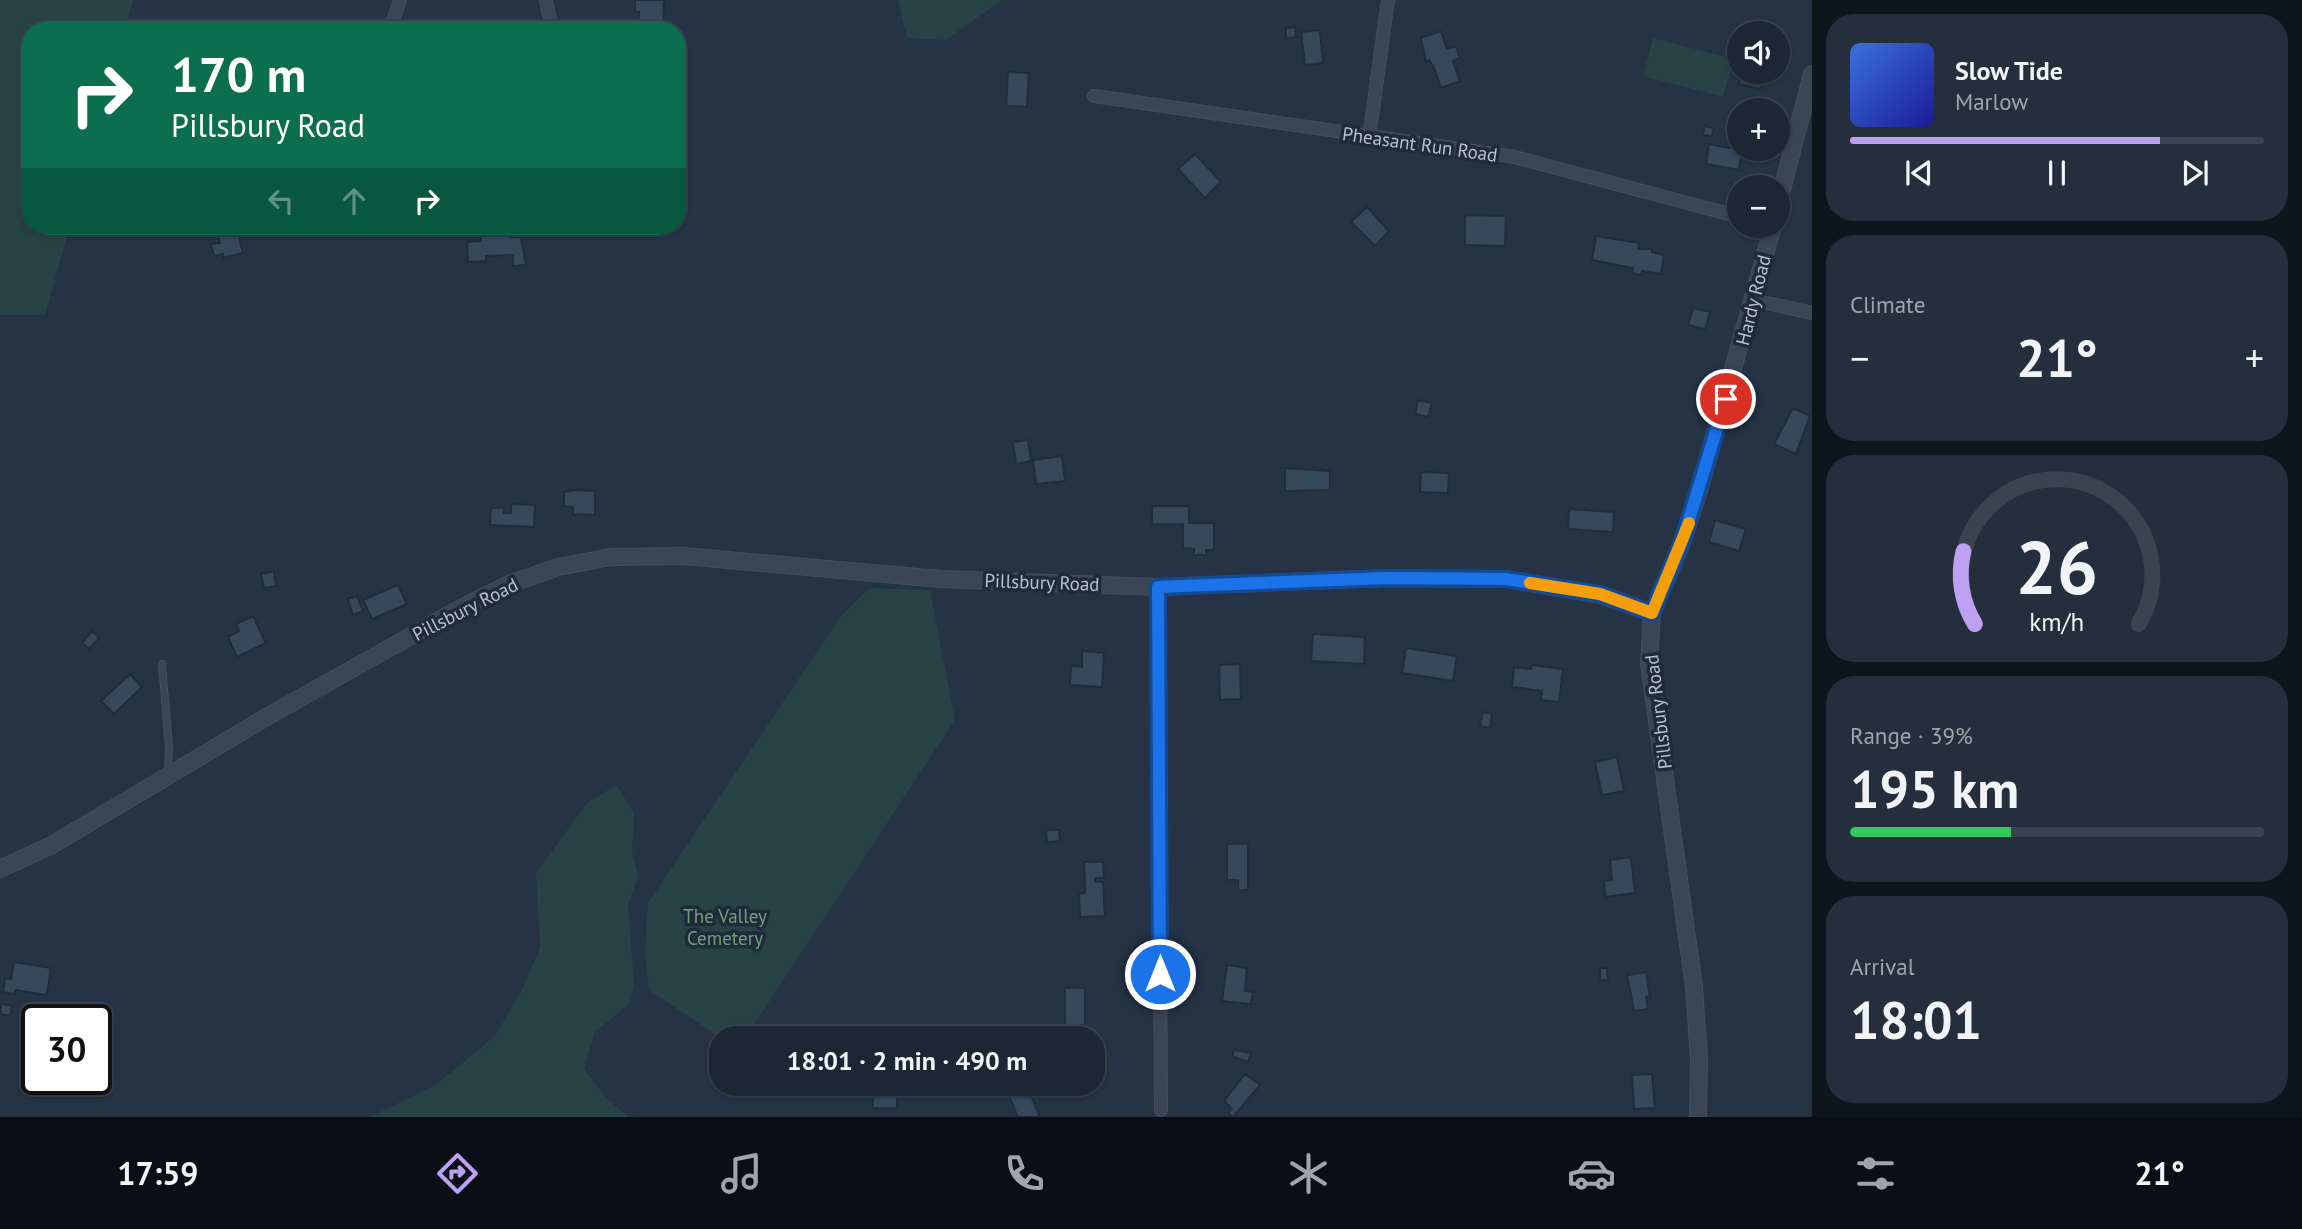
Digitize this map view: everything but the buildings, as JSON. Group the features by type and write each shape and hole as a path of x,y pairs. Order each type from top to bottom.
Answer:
{"street":[{"path":"393,21 400,0"},
{"path":"546,0 550,21"},
{"path":"1369,138 1388,0"},
{"path":"1786,175 1812,74"},
{"name":"Pheasant Run Road","path":"1094,96 1515,158 1727,214"},
{"name":"Hardy Road","path":"1652,613 1682,542 1699,491 1769,238"},
{"path":"1753,300 1812,313"},
{"name":"Pillsbury Road","path":"0,869 52,845 270,715 459,609 507,585 558,567 611,557 683,556 940,579 1158,587 1388,578 1506,579 1600,594 1652,613 1649,664 1694,987 1699,1058 1698,1117"},
{"path":"1158,587 1161,1110"}],"lane":[{"path":"162,664 169,747 167,777"}],"green space":[{"path":"0,0 133,0 127,21 21,21 21,235 67,235 45,315 0,315"},
{"path":"898,0 1002,0 946,40 907,38"},
{"path":"1653,38 1727,57 1727,82 1723,97 1643,76"},
{"name":"The Valley Cemetery","path":"869,588 930,590 955,720 753,1026 709,1026 709,1030 649,990 645,953 648,903 841,616"},
{"path":"616,785 634,812 632,851 638,876 628,904 634,985 630,1003 595,1032 584,1069 606,1098 628,1117 370,1117 437,1084 495,1036 523,988 540,947 536,873 587,803"}],"slow traffic":[{"path":"1530,583 1600,594 1652,613 1689,523"}],"route":[{"path":"1160,974 1158,587 1388,578 1506,579 1600,594 1652,613 1682,542 1726,399"}]}
